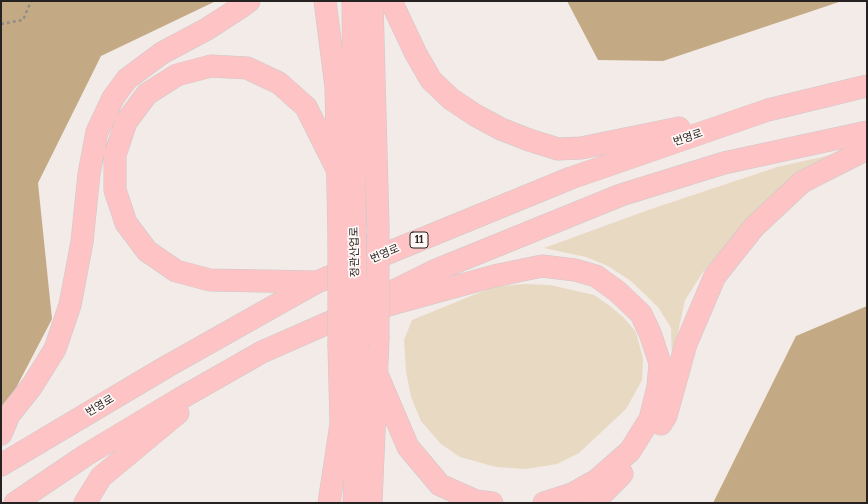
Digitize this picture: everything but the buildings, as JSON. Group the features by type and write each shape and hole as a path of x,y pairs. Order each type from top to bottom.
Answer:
{"highway":[{"path":"1,434 9,415 32,386 58,342 70,305 82,242 90,174 97,132 113,98 127,79 162,53 207,29 248,1"},
{"path":"325,1 336,86 338,171 347,237 348,347 342,424 341,503"},
{"name":"정관산업로","path":"347,237 353,1"},
{"path":"371,503 378,338 378,225 372,1"},
{"path":"391,1 416,54 431,80 451,99 501,129 558,149 582,148 768,110"},
{"path":"317,282 210,280 176,271 147,251 126,223 115,190 115,155 126,122 147,94 177,75 211,66 247,68 279,83 306,107 338,171"},
{"name":"번영로","path":"1,465 166,367 317,282 572,178 768,110 867,86"},
{"path":"15,503 86,455 262,352 337,319 434,271 621,195 724,163 867,132"},
{"path":"593,503 634,462 666,416 686,344 715,276 754,227 802,182 867,149"},
{"path":"337,319 494,276 542,266 575,270 596,276 618,292 641,314 650,333 660,363 658,387 650,419 630,451 597,480 572,494 544,503"},
{"path":"348,347 357,440 354,503"},
{"path":"376,372 408,447 440,485 476,502 492,503"},
{"path":"85,503 101,477 224,374"},
{"path":"329,503 342,424"}],"path":[{"path":"1,24 23,20 31,1"}],"shaded area":[{"path":"1,1 216,1 101,56 38,183 52,319 5,409 1,412"},
{"path":"567,1 842,1 663,61 598,60"},
{"path":"840,153 740,229 703,272 685,300 672,360 671,328 658,307 631,281 608,266 586,257 544,248 651,209 777,167"},
{"path":"524,284 550,285 594,295 610,306 624,318 636,332 643,359 642,380 626,409 579,453 557,464 526,469 496,467 460,457 441,444 421,421 411,397 406,371 404,340 412,320 493,287"},
{"path":"867,306 867,503 713,503 796,336"}]}
